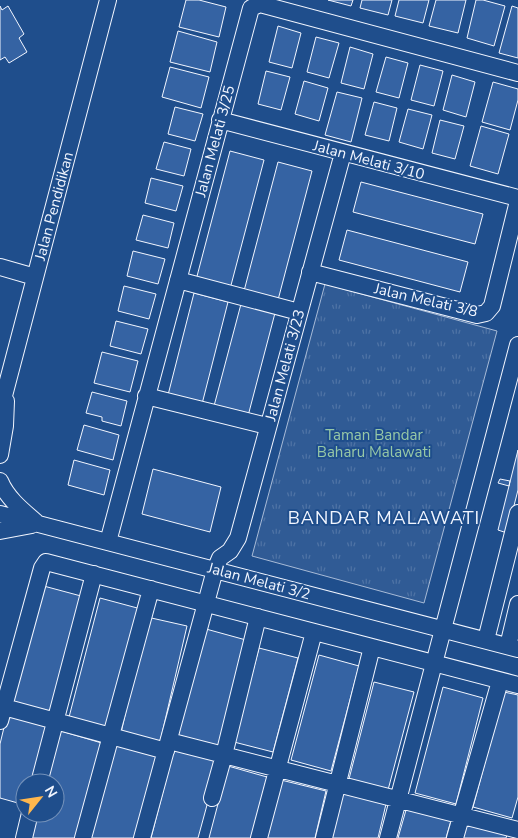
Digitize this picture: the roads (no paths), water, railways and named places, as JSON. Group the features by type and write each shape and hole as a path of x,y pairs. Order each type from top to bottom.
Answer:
{"street":[{"name":"Jalan Pendidikan","path":"0,411 108,0"},
{"name":"Jalan Melati 3/25","path":"108,542 251,8 260,4 518,73"},
{"name":"Jalan Melati 3/10","path":"220,120 518,200"},
{"name":"Jalan Melati 3/23","path":"215,570 220,558 230,551 238,538 343,153"},
{"name":"Jalan Melati 3/8","path":"310,272 477,315 486,313 492,306 518,200"},
{"path":"0,267 35,277"},
{"path":"178,280 299,312"},
{"path":"388,838 514,372 518,345"},
{"path":"0,455 5,426 7,386"},
{"path":"146,396 268,426"},
{"path":"0,481 4,490 13,500 39,524"},
{"path":"486,640 518,513"},
{"name":"Jalan Melati 3/2","path":"0,514 513,647"},
{"path":"0,532 39,524"},
{"path":"518,686 46,562 42,568 2,714 56,721 111,736 224,755 518,830"},
{"path":"142,838 215,570"},
{"path":"41,773 94,574"},
{"path":"83,838 151,589"},
{"path":"513,647 518,604"},
{"path":"212,798 258,617"},
{"path":"259,838 314,632"},
{"path":"324,838 372,647"},
{"path":"455,838 500,681"},
{"path":"24,838 28,823"}],"district":[{"name":"BANDAR MALAWATI","path":"384,518"}],"park label":[{"name":"Taman Bandar Baharu Malawati","path":"374,444"}]}
